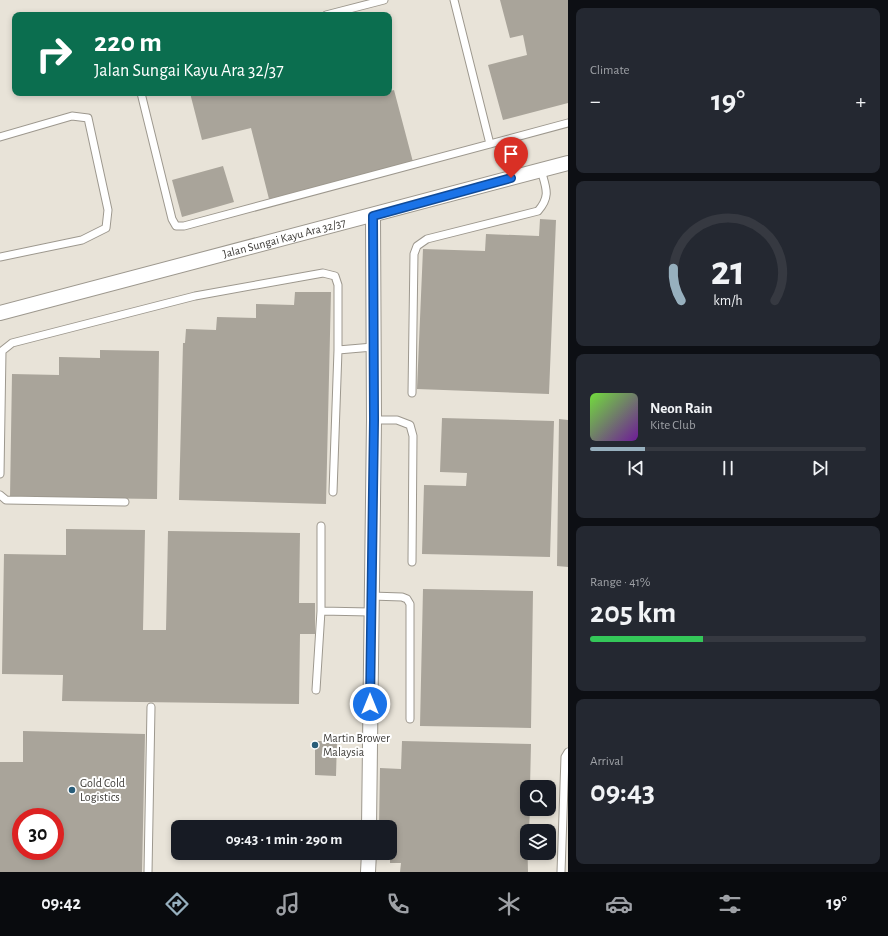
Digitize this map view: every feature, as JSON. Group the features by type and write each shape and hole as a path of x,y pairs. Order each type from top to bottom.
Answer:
{"street":[{"name":"Jalan Sungai Kayu Ara 32/37","path":"0,313 373,216 568,163"},
{"path":"369,820 370,612 374,420 373,216"},
{"path":"368,872 369,860"}],"lane":[{"path":"338,12 384,0"},
{"path":"454,0 490,144"},
{"path":"142,96 172,219 176,226 184,226 568,123"},
{"path":"0,137 72,116 88,118 108,210 106,228 82,240 0,257"},
{"path":"412,393 414,254 417,246 427,239 538,211 544,203 547,195 541,170"},
{"path":"0,474 2,351 12,343 195,296 323,273 335,276 338,285 338,350 333,492"},
{"path":"338,350 373,347"},
{"path":"374,420 397,420 410,425 413,436 412,562"},
{"path":"0,495 6,500 125,502"},
{"path":"316,690 321,611 321,526"},
{"path":"371,596 402,597 407,599 410,604 410,719"},
{"path":"321,611 370,612"},
{"path":"148,872 151,707"},
{"path":"561,872 565,757 568,752"}],"building":[{"path":"500,0 568,0 568,103 503,120 488,65 527,55 523,35 510,38"},
{"path":"394,90 413,162 269,199 251,128 202,140 191,96 392,96 392,91"},
{"path":"223,166 234,202 182,217 172,180"},
{"path":"540,219 556,220 549,394 417,389 423,249 485,251 486,234 539,236"},
{"path":"295,292 331,292 326,504 179,500 183,343 185,343 186,329 216,330 217,317 256,318 256,304 294,305"},
{"path":"100,350 159,351 157,499 10,497 12,374 59,375 59,357 100,358"},
{"path":"442,418 554,421 550,557 422,554 424,485 466,486 467,473 440,472"},
{"path":"559,419 568,420 568,567 557,566"},
{"path":"66,529 145,530 143,630 166,630 168,531 300,533 299,603 315,603 315,634 300,634 299,704 62,701 63,675 2,674 4,554 66,555"},
{"path":"423,589 533,591 531,728 420,726"},
{"name":"Gold Cold Logistics","path":"23,731 145,734 142,872 0,872 0,762 23,762"},
{"path":"315,741 337,741 336,776 315,775"},
{"path":"402,741 531,744 530,780 520,780 520,816 530,816 529,824 520,824 520,860 528,860 528,872 400,872 401,863 390,863 390,860 397,860 397,820 379,820 380,768 401,769"}],"place":[{"name":"Martin Brower Malaysia","path":"315,745"},
{"name":"Gold Cold Logistics","path":"72,790"}],"route":[{"path":"370,704 370,612 374,420 373,216 511,178"}]}
